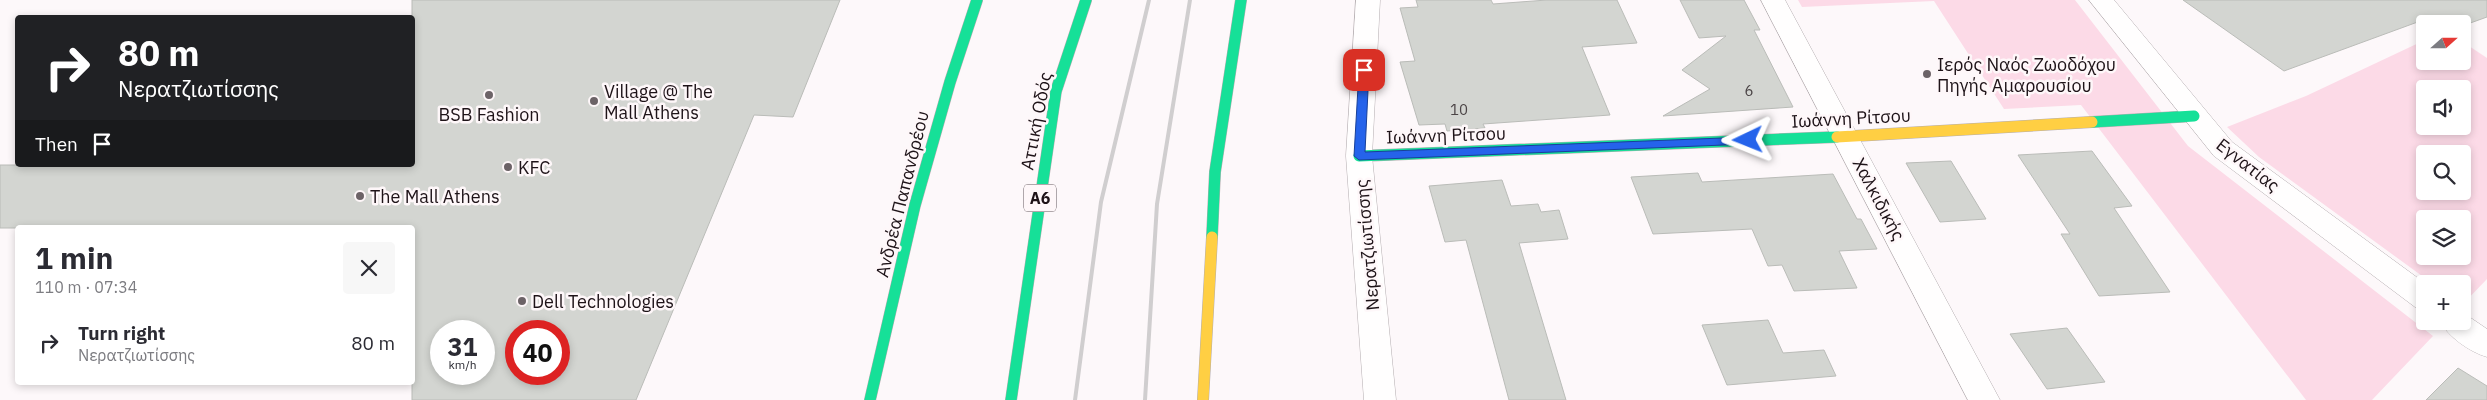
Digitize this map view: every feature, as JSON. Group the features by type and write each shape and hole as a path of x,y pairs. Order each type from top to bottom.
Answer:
{"main road":[{"name":"Ανδρέα Παπανδρέου","path":"870,400 915,205 950,82 977,0"},
{"name":"Αττική Οδός","path":"1010,400 1056,91 1086,0"},
{"path":"1203,400 1215,172 1241,0"},
{"name":"Ιωάννη Ρίτσου","path":"1359,156 1846,137 2194,116"}],"street":[{"name":"Νερατζιωτίσσης","path":"1368,0 1359,156 1380,400"},
{"name":"Χαλκιδικής","path":"1773,0 1984,400"},
{"name":"Εγνατίας","path":"2101,0 2194,116 2223,149 2416,292"},
{"path":"2467,330 2487,345"}],"shaded area":[{"path":"1798,0 2075,0 2188,146 2416,323 2416,330 2425,330 2433,336 2372,400 2306,400 2081,105 2004,109 1934,1 1802,7"},
{"path":"2416,44 2416,70 2471,70 2471,47 2487,58 2487,279 2471,296 2471,275 2421,275 2259,157 2227,127 2306,96"}],"building":[{"name":"The Mall Athens","path":"412,0 840,0 793,117 754,115 636,400 412,400 412,385 415,385 415,225 15,225 15,228 0,228 0,165 15,165 15,167 415,167 415,15 412,15"},
{"path":"1416,0 1491,0 1493,4 1547,0 1617,0 1637,43 1582,47 1610,115 1483,124 1485,128 1447,131 1445,124 1419,125 1400,62 1415,61 1400,8 1418,7"},
{"path":"1680,0 1744,0 1760,30 1754,30 1793,107 1663,116 1710,89 1682,70 1726,36 1699,38"},
{"path":"2183,0 2487,0 2487,17 2471,23 2471,15 2416,15 2416,23 2284,71"},
{"path":"2092,151 2132,206 2114,208 2170,292 2099,296 2061,234 2070,234 2018,155"},
{"path":"1951,161 1986,219 1940,222 1906,163"},
{"path":"1698,173 1702,182 1833,174 1857,219 1861,219 1877,249 1839,251 1857,288 1794,291 1782,265 1768,266 1752,229 1653,234 1631,177"},
{"path":"1502,180 1511,206 1538,204 1541,212 1559,210 1568,239 1519,243 1566,400 1509,400 1466,240 1445,242 1429,186"},
{"path":"1768,320 1783,353 1824,350 1836,376 1727,385 1702,325"},
{"path":"2067,328 2105,382 2047,389 2010,334"},
{"path":"2458,368 2487,386 2487,400 2426,400"}],"railway":[{"path":"1075,400 1101,202 1149,0"},
{"path":"1145,400 1157,204 1190,0"}],"traffic: fast":[{"path":"870,400 915,205 950,82 977,0"},
{"path":"1011,400 1056,91 1086,0"},
{"path":"1212,237 1215,172 1241,0"},
{"path":"2092,122 2194,116"},
{"path":"1359,156 1837,137"}],"traffic: slow":[{"path":"1837,137 2092,122"},
{"path":"1203,400 1212,237"}],"place":[{"name":"Ιερός Ναός Ζωοδόχου Πηγής Αμαρουσίου","path":"1927,74"},
{"name":"BSB Fashion","path":"489,95"},
{"name":"Village @ The Mall Athens","path":"594,101"},
{"name":"KFC","path":"508,167"},
{"name":"The Mall Athens","path":"360,196"},
{"name":"Dell Technologies","path":"522,301"}],"route":[{"path":"1364,70 1359,156 1748,140"}]}
